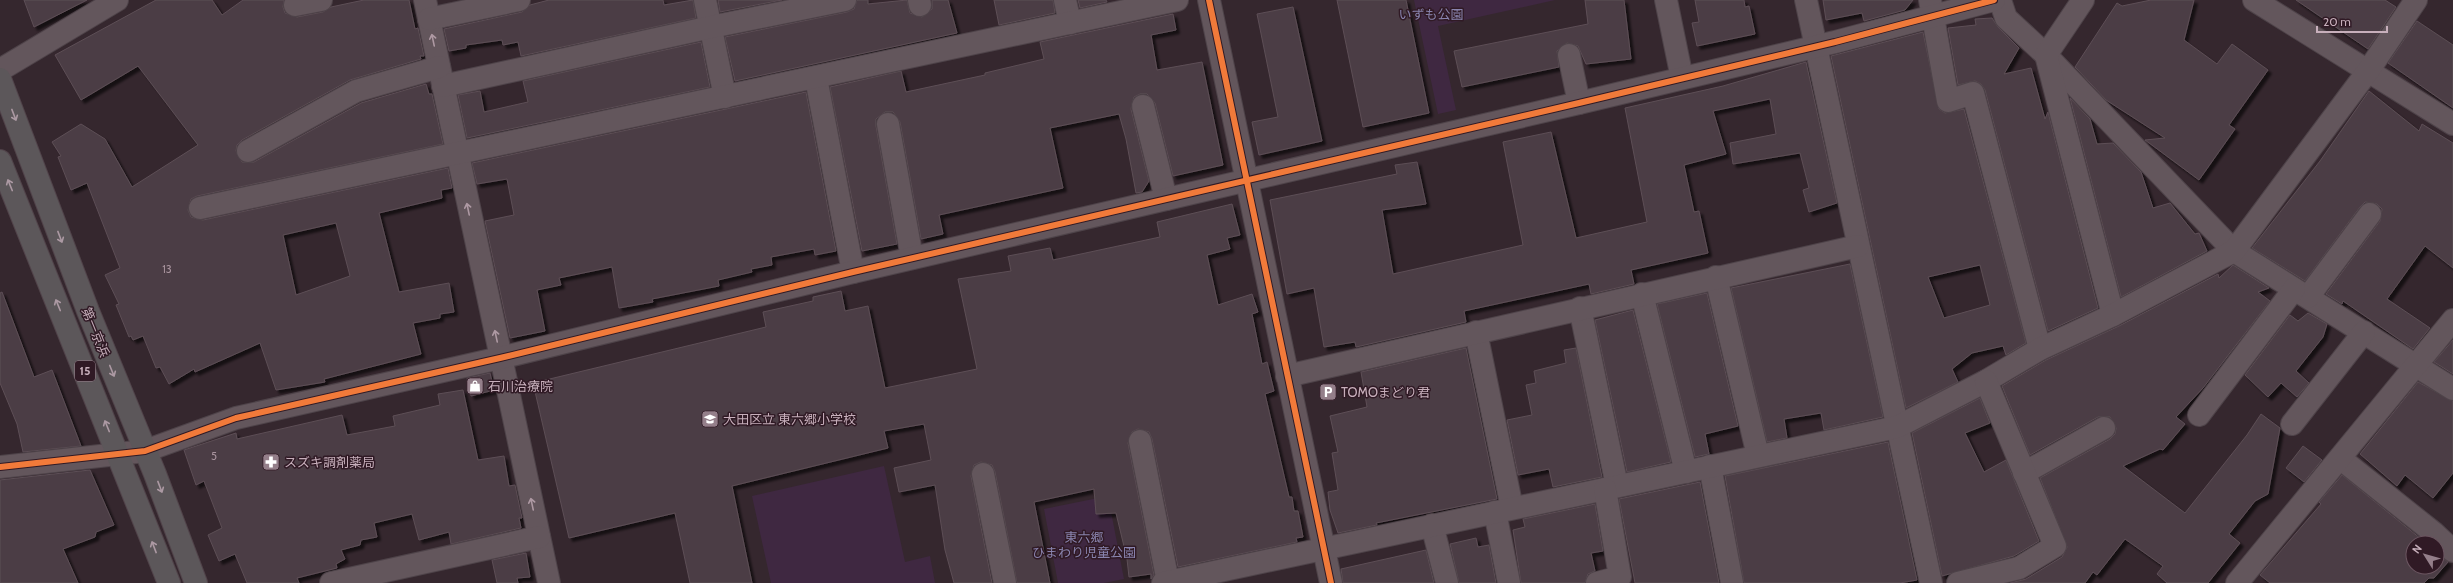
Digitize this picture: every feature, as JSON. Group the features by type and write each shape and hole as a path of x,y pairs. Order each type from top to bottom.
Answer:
{"highway":[{"name":"第一京浜","path":"0,79 88,311 145,451 196,583"},
{"name":"第一京浜","path":"0,161 169,583"}],"street":[{"path":"0,70 117,0"},
{"path":"296,5 321,0"},
{"path":"519,0 427,10 456,152 549,583"},
{"path":"705,0 726,97"},
{"path":"248,151 356,91 845,0"},
{"path":"1066,0 1070,23"},
{"path":"200,208 456,152 726,97 1177,0"},
{"path":"1209,0 1245,180 1331,583"},
{"path":"1666,0 1682,78"},
{"path":"1806,0 1931,583"},
{"path":"0,467 145,451 236,418 500,358 912,258 1579,103 1816,46 1932,8 1994,0"},
{"path":"2000,0 2006,18 2046,55 2234,251 2453,389"},
{"path":"2083,0 2046,55 2113,315"},
{"path":"2254,0 2453,124"},
{"path":"1140,441 1166,583 1432,525 1897,427 1986,381 2040,349 2113,315 2234,251 2368,71 2416,0"},
{"path":"1932,8 1948,101 1973,93 2040,349"},
{"path":"1568,55 1579,103"},
{"path":"816,78 853,272"},
{"path":"1143,106 1166,199"},
{"path":"888,124 912,258"},
{"path":"2199,415 2301,293 2370,214"},
{"path":"1287,376 1716,277 1858,246"},
{"path":"1716,277 1758,456"},
{"path":"1642,294 1686,472"},
{"path":"1580,308 1611,487 1620,577 1597,583"},
{"path":"2237,583 2341,459 2453,320"},
{"path":"1476,332 1503,510 1510,583"},
{"path":"2292,424 2364,332"},
{"path":"1958,583 2019,568 2055,546 1986,381"},
{"path":"2024,473 2104,428"},
{"path":"2341,459 2434,533 2453,551"},
{"path":"1710,466 1732,583"},
{"path":"983,474 1005,583"},
{"path":"1432,525 1447,583"},
{"path":"330,583 539,537"}],"green space":[{"name":"いずも公園","path":"1414,0 1555,0 1438,26 1456,110 1438,114"},
{"path":"884,466 905,562 930,556 935,583 771,583 752,496"},
{"name":"東六郷 ひまわり児童公園","path":"1108,496 1124,579 1104,583 1058,583 1044,509"}],"building":[{"path":"24,0 87,0 34,27"},
{"path":"156,0 212,0 222,15 243,0 284,0 283,7 285,13 297,17 323,12 331,7 364,0 409,0 415,29 418,28 424,56 420,56 421,59 350,80 242,140 237,145 236,151 242,162 254,162 361,103 426,84 429,94 432,94 443,144 197,196 191,199 188,210 191,217 203,220 448,168 452,188 441,190 442,198 379,213 399,292 449,283 454,312 440,314 440,318 413,323 421,354 324,379 325,382 276,390 260,343 195,372 194,369 169,384 160,367 156,368 143,336 133,340 131,336 129,337 116,305 119,304 105,275 120,268 87,183 71,190 58,157 61,156 52,142 81,124 105,139 132,187 198,145 138,66 81,100 55,55","holes":["336,223 350,276 296,295 283,235"]},
{"path":"549,0 663,0 664,5 693,0 696,18 521,56 518,42 503,45 502,40 466,45 466,48 449,51 444,29 522,12 530,5"},
{"path":"718,0 782,0 720,12"},
{"path":"857,0 868,0 868,4 907,0 910,13 922,17 932,9 932,0 948,0 957,33 735,81 725,37 847,12 854,9"},
{"path":"994,0 1053,0 1055,13 999,25"},
{"path":"1078,0 1106,0 1107,2 1080,8"},
{"path":"1337,0 1406,0 1429,113 1363,127"},
{"path":"1585,0 1624,0 1631,59 1586,64 1578,46 1567,43 1557,51 1559,67 1462,87 1454,51 1588,24"},
{"path":"1695,0 1744,0 1745,7 1749,6 1755,34 1697,46 1692,23 1699,22"},
{"path":"1823,0 1913,0 1905,10 1864,21 1862,13 1826,20"},
{"path":"2151,0 2194,0 2184,40 2217,64 2232,44 2268,70 2229,125 2235,129 2199,180 2145,140 2165,138 2106,100 2075,67 2117,3 2122,6"},
{"path":"2296,0 2385,0 2396,7 2368,49"},
{"path":"1293,7 1322,141 1259,155 1252,122 1278,117 1257,14"},
{"path":"1173,14 1176,30 1151,35 1157,70 1202,62 1223,165 1173,176 1155,103 1147,94 1140,94 1134,97 1131,109 1149,181 1142,192 1136,193 1126,139 1119,114 1050,128 1063,188 939,215 943,234 921,239 900,122 893,112 885,112 876,119 876,126 897,244 862,251 830,87 901,71 906,92 985,75 985,73 1044,59 1040,42"},
{"path":"1992,18 1998,27 2019,48 2004,74 2031,68 2045,119 2048,112 2098,308 2048,331 1985,90 1981,84 1975,81 1958,85 1948,28 1976,25 1975,19"},
{"path":"2417,21 2453,45 2453,108 2388,63"},
{"path":"1923,32 1939,109 1945,113 1964,109 2026,343 2006,355 2003,346 1972,353 1952,369 1958,382 1906,408 1831,56","holes":["1980,265 1990,305 1944,318 1928,277"]},
{"path":"701,42 710,87 467,138 458,95 480,91 484,112 528,102 523,81"},
{"path":"1806,62 1837,203 1809,212 1803,190 1809,188 1800,153 1733,164 1730,143 1776,134 1770,99 1713,111 1726,154 1684,165 1694,212 1699,211 1708,253 1631,270 1634,284 1591,294 1589,284 1464,311 1466,322 1356,347 1355,342 1324,347 1314,288 1287,294 1270,200 1397,174 1395,165 1417,162 1426,204 1382,210 1393,274 1523,245 1503,142 1551,132 1576,238 1647,222 1625,108 1723,86"},
{"path":"2369,91 2419,131 2422,124 2453,143 2453,268 2425,246 2387,299 2430,328 2413,349 2343,301 2342,304 2326,294 2380,221 2382,209 2377,204 2365,202 2360,207 2305,281 2252,248 2320,161"},
{"path":"806,92 836,251 815,255 814,249 771,257 772,265 751,269 752,272 718,280 719,286 652,299 653,302 619,308 612,267 559,278 561,285 537,290 545,331 510,338 485,221 514,215 507,179 477,184 472,163"},
{"path":"2070,98 2090,119 2097,144 2113,143 2141,172 2153,208 2170,203 2195,234 2199,233 2207,251 2121,297"},
{"path":"1232,204 1240,235 1227,238 1230,249 1207,255 1218,305 1252,294 1258,312 1252,314 1262,364 1267,362 1274,391 1265,394 1289,497 1292,497 1294,511 1298,511 1303,537 1296,538 1297,542 1178,567 1152,439 1149,432 1138,429 1132,432 1128,443 1154,575 1151,579 1151,574 1129,577 1127,559 1116,513 1096,514 1094,489 1034,502 1050,583 1017,583 995,472 992,465 981,462 974,465 971,476 992,583 954,583 945,550 935,485 899,492 894,468 931,460 924,424 884,431 888,448 732,486 752,583 690,583 675,513 569,538 533,383 766,327 763,312 813,301 813,297 841,291 845,311 868,306 885,388 977,369 958,279 1011,271 1008,256 1050,248 1053,260 1160,237 1157,222"},
{"path":"1850,264 1883,417 1824,430 1821,413 1784,419 1787,438 1767,442 1731,288"},
{"path":"2233,265 2269,288 2258,292 2270,301 2203,388 2176,417 2185,424 2163,450 2160,449 2123,466 2185,513 2247,435 2261,414 2280,428 2268,494 2255,501 2229,534 2240,543 2208,583 2167,583 2157,574 2163,566 2125,539 2097,575 2093,572 2085,583 2010,583 2026,579 2062,557 2067,547 2040,478 2110,439 2115,434 2116,428 2110,417 2098,417 2030,455 2002,386 2046,360 2119,326 2218,274 2219,278"},
{"path":"2,292 34,377 52,370 81,446 23,452 17,424 0,383 0,293"},
{"path":"1707,293 1738,426 1705,434 1709,454 1695,457 1657,304"},
{"path":"1633,310 1671,462 1627,472 1595,320"},
{"path":"2308,313 2327,324 2323,337 2296,371 2309,383 2297,397 2281,383 2268,397 2245,375 2290,315 2298,321"},
{"path":"2453,340 2453,374 2434,362"},
{"path":"1466,348 1497,499 1376,523 1377,525 1338,533 1330,510 1328,492 1338,490 1332,453 1338,452 1330,416 1367,407 1361,372"},
{"path":"1576,348 1602,477 1553,487 1549,469 1518,475 1507,420 1532,415 1526,385 1536,383 1534,371 1566,363 1564,350"},
{"path":"490,373 494,390 471,396 467,378"},
{"path":"2418,382 2453,401 2453,473 2433,498 2405,475 2397,486 2360,454"},
{"path":"463,390 478,460 504,456 509,486 515,485 522,518 519,518 521,528 451,544 449,532 419,540 412,514 374,523 377,537 361,540 360,545 341,550 345,559 336,564 337,568 297,578 299,583 247,583 235,554 219,561 208,535 222,528 204,481 196,485 184,450 236,433 237,439 342,415 347,435 395,426 393,416 440,405 438,394"},
{"path":"1980,398 1990,423 1965,433 1984,472 2006,460 2039,541 2014,556 1942,576 1912,433"},
{"path":"1888,442 1917,580 1900,583 1744,583 1725,476"},
{"path":"2303,446 2322,460 2304,482 2286,468"},
{"path":"90,470 114,525 96,532 95,537 63,549 78,583 0,583 0,480"},
{"path":"2342,475 2416,535 2405,535 2405,575 2437,575 2434,578 2429,578 2424,583 2270,583 2260,575 2321,504 2319,502"},
{"path":"1700,482 1719,583 1635,583 1619,499"},
{"path":"1595,504 1603,551 1591,553 1595,571 1588,574 1585,583 1521,583 1513,530 1525,527 1523,519"},
{"path":"1476,538 1478,547 1489,545 1496,583 1459,583 1450,544"},
{"path":"1426,550 1434,583 1343,583 1341,569"},
{"path":"526,553 530,577 517,578 518,583 497,583 492,560"}],"cycle path":[{"path":"1209,0 1331,583"},
{"path":"0,467 145,451 236,418 500,358 853,272 1579,103 1835,42 1994,0"}],"place":[{"name":"石川治療院","path":"475,386"},
{"name":"TOMOまどり君","path":"1328,392"},
{"name":"大田区立 東六郷小学校","path":"710,419"},
{"name":"スズキ調剤薬局","path":"271,462"}]}
